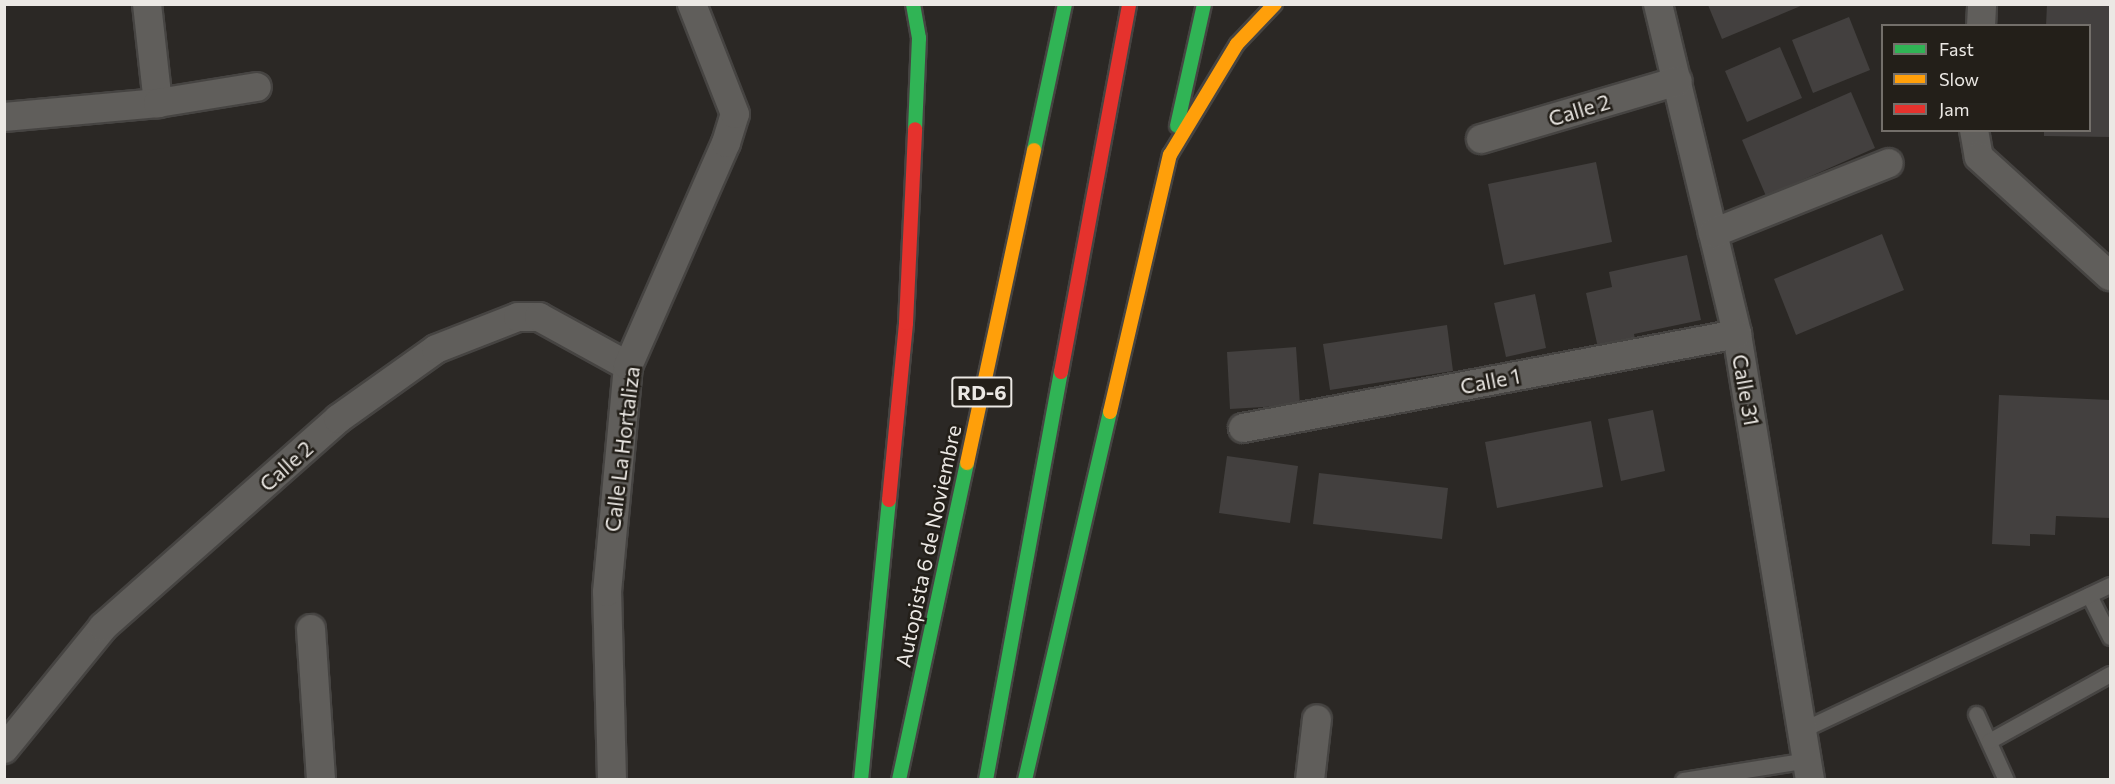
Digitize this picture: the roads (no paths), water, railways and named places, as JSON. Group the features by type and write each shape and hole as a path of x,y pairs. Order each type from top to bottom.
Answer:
{"highway":[{"path":"861,780 906,323 920,38 913,4"},
{"name":"Autopista 6 de Noviembre","path":"899,780 1065,4"},
{"path":"986,780 1129,4"},
{"path":"1025,780 1204,4"},
{"path":"1170,155 1237,44 1275,4"}],"street":[{"path":"147,4 158,103"},
{"name":"Calle La Hortaliza","path":"612,780 607,592 628,366 726,143 735,114 692,4"},
{"name":"Calle 31","path":"1658,4 1737,334 1809,770"},
{"path":"1981,24 1982,4"},
{"name":"Calle 2","path":"1481,139 1678,81"},
{"path":"4,117 158,103 257,87"},
{"path":"1974,132 1979,157 2110,276"},
{"path":"1713,233 1889,163"},
{"name":"Calle 2","path":"4,749 103,627 338,419 435,349 518,317 538,317 628,366"},
{"name":"Calle 1","path":"1243,428 1737,334"},
{"path":"311,628 321,780"},
{"path":"1310,780 1317,719"}],"lane":[{"path":"1804,729 2110,585"},
{"path":"2089,595 2110,637"},
{"path":"1989,741 2110,674"},
{"path":"1976,714 2006,780"},
{"path":"1683,780 1809,770"}]}
